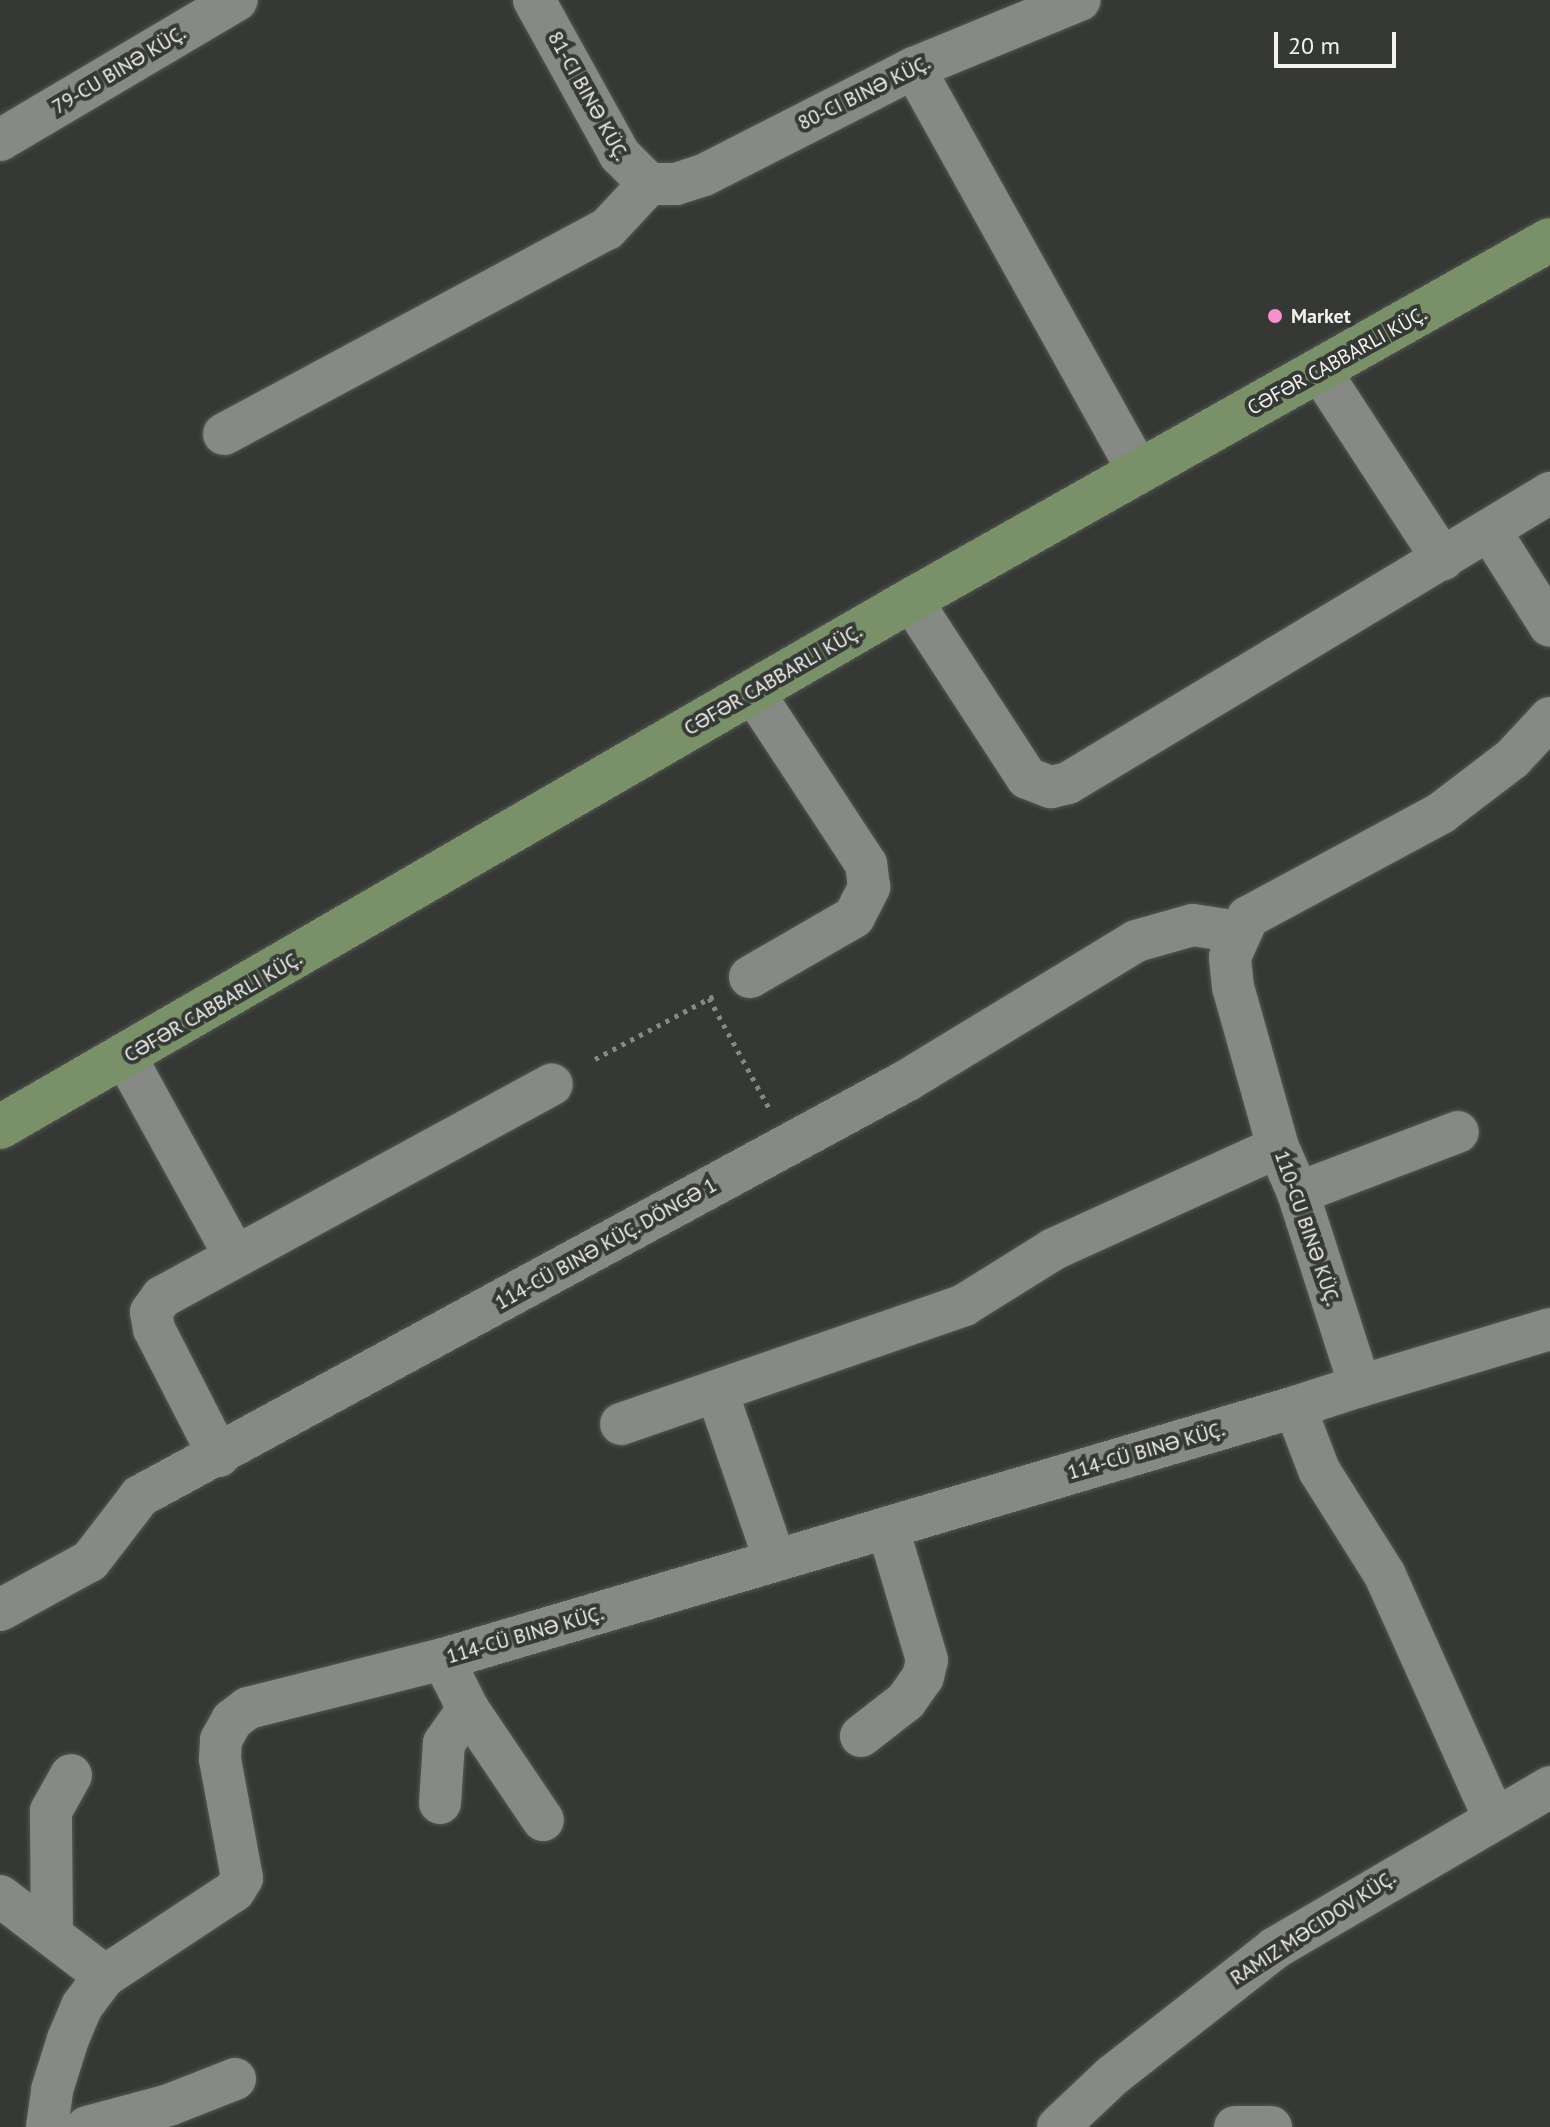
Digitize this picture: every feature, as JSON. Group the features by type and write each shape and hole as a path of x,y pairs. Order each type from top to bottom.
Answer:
{"street":[{"name":"79-CU BINƏ KÜÇ.","path":"0,140 237,0"},
{"name":"81-CI BINƏ KÜÇ.","path":"534,0 620,155 649,184"},
{"name":"80-CI BINƏ KÜÇ.","path":"649,184 676,184 704,175 914,68 1080,0"},
{"path":"914,68 1138,471"},
{"path":"224,434 607,229 649,184"},
{"path":"0,1127 126,1058 911,600 1550,240"},
{"path":"1320,371 1443,560"},
{"path":"911,600 1027,778 1051,787 1068,783 1550,493"},
{"path":"1490,531 1550,626"},
{"path":"750,977 854,917 869,887 866,864 753,692"},
{"path":"1238,932 1248,917 1270,903 1441,813 1512,759 1550,718"},
{"name":"114-CÜ BINƏ KÜÇ. DÖNGƏ 1","path":"0,1610 90,1561 140,1496 219,1456 906,1081 1136,941 1193,925 1238,932"},
{"name":"110-CU BINƏ KÜÇ.","path":"1238,932 1230,957 1233,987 1278,1147 1298,1193 1360,1386"},
{"path":"126,1058 235,1256"},
{"path":"219,1456 154,1329 151,1312 162,1297 552,1084"},
{"path":"1298,1193 1458,1132"},
{"path":"621,1424 964,1305 1054,1249 1278,1147"},
{"path":"1494,1818 1385,1575 1319,1470 1295,1407 1550,1329"},
{"path":"717,1392 775,1560"},
{"name":"114-CÜ BINƏ KÜÇ.","path":"47,2127 68,2039 82,2006 105,1976 234,1891 242,1878 220,1759 221,1740 232,1720 248,1708 443,1659 1295,1407"},
{"path":"861,1736 906,1701 923,1677 927,1660 888,1528"},
{"path":"443,1659 468,1709 543,1820"},
{"path":"440,1803 444,1743 468,1709"},
{"path":"52,1935 51,1811 71,1775"},
{"name":"RAMIZ MƏCIDOV KÜÇ.","path":"1058,2127 1112,2076 1241,1972 1336,1909 1550,1787"},
{"path":"0,1896 105,1976"},
{"path":"87,2127 235,2079"},
{"path":"1235,2127 1271,2127"}],"path":[{"path":"595,1059 750,977"},
{"path":"709,998 789,1144"}],"place":[{"name":"Market","path":"1275,316"}]}
